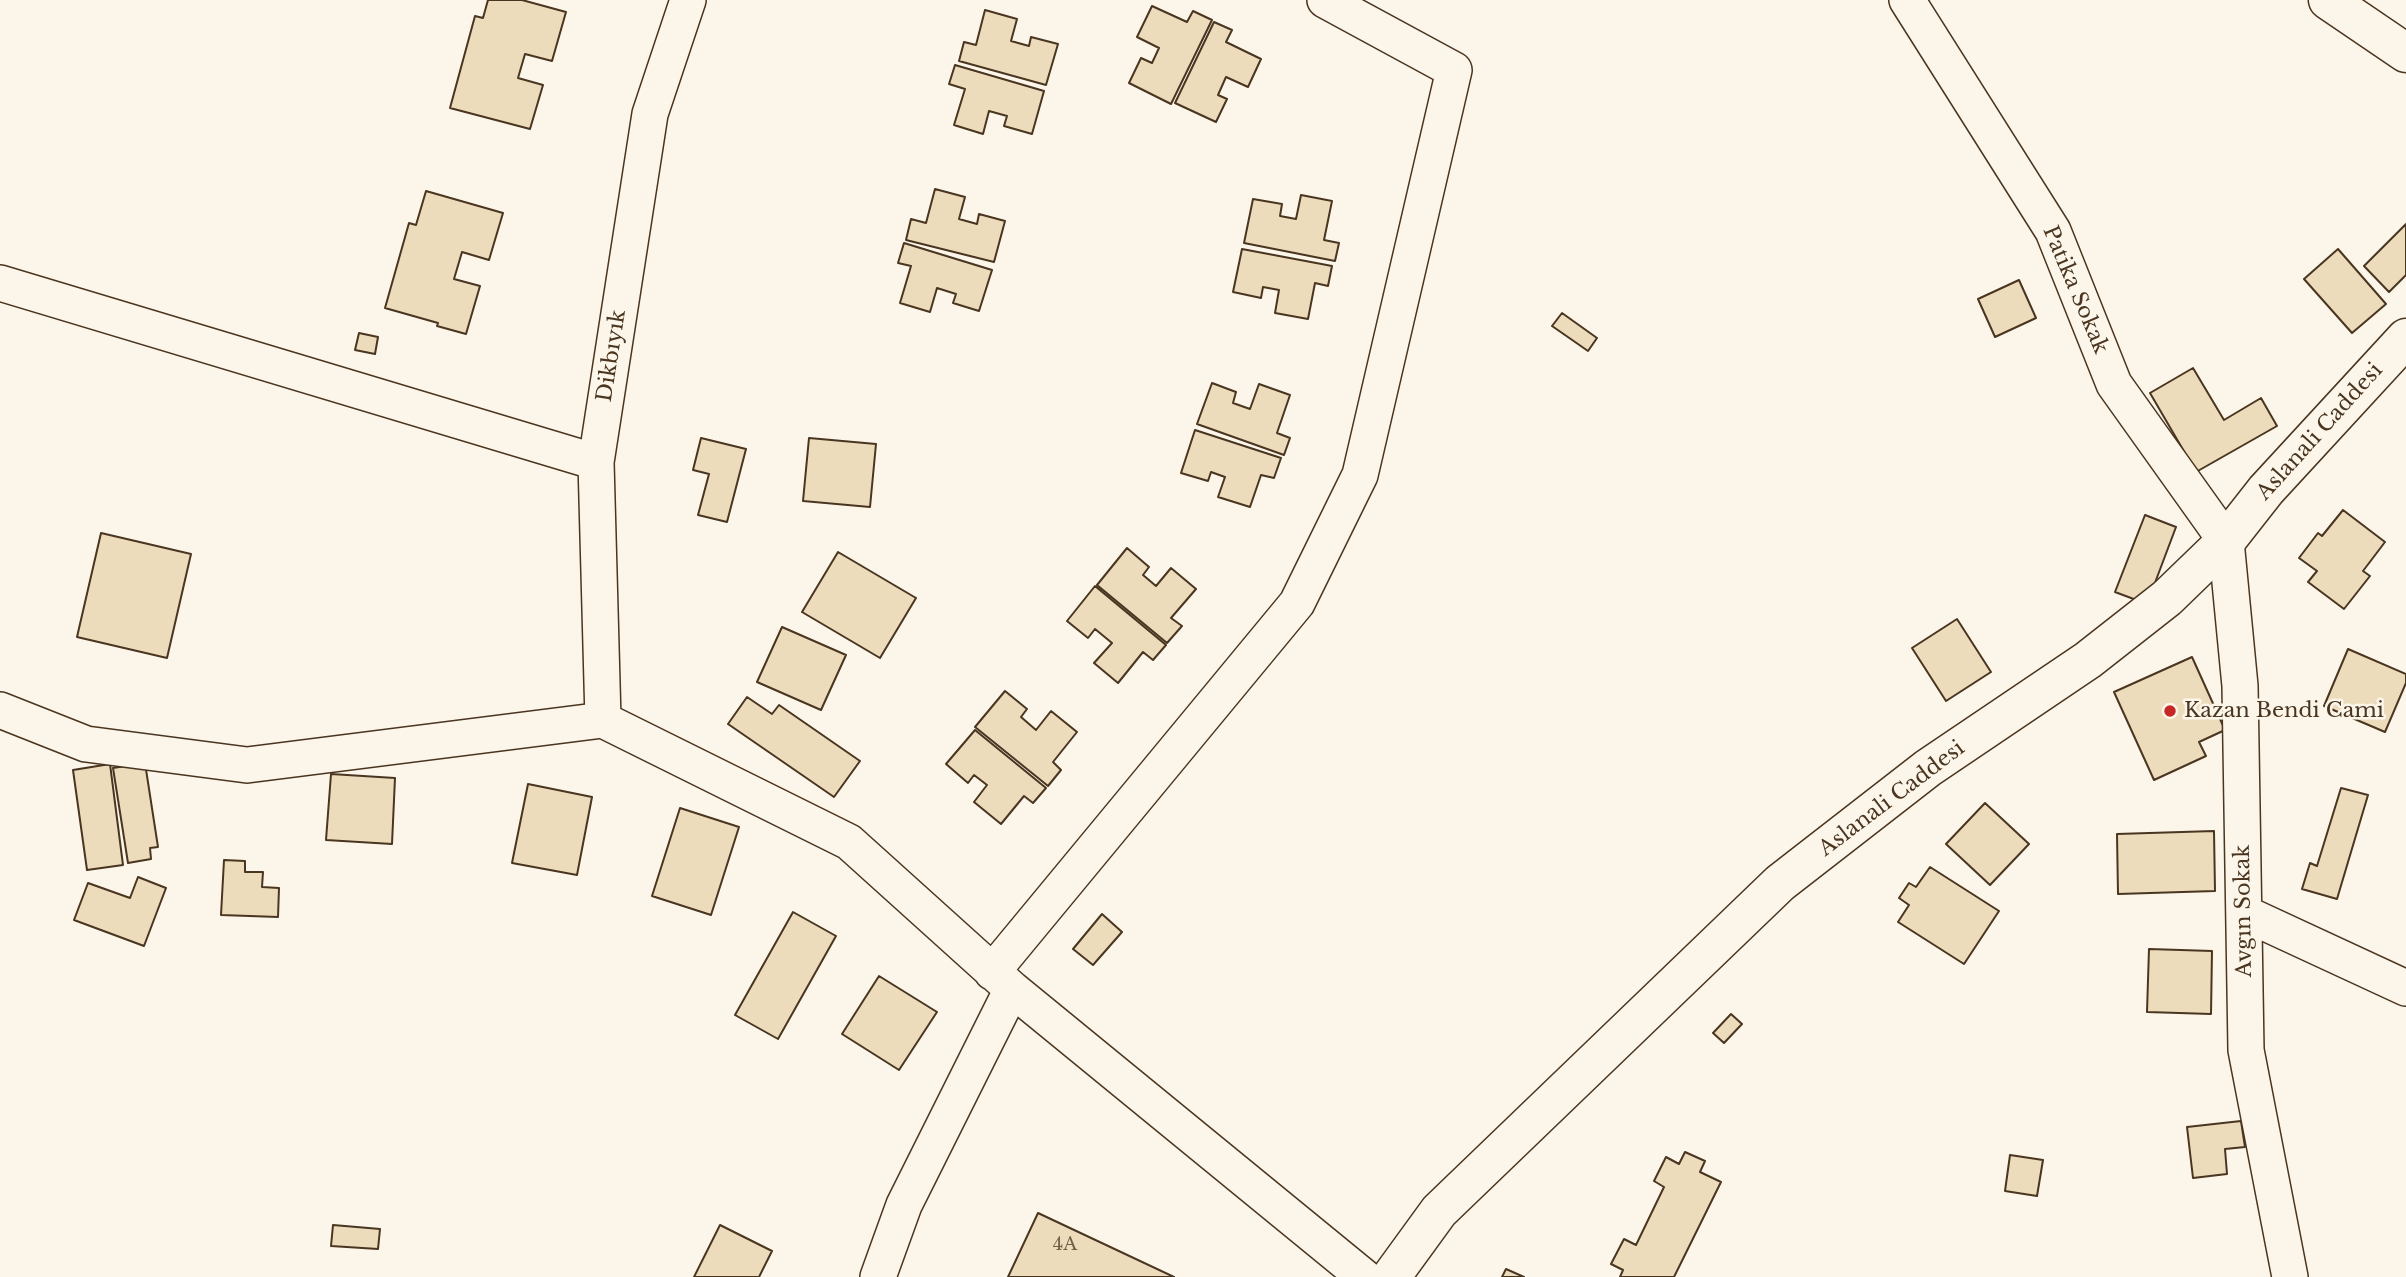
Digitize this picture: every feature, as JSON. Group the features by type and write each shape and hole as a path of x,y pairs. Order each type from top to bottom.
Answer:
{"street":[{"name":"Dikbıyık","path":"603,720 596,462 650,114 688,0"},
{"path":"878,1277 904,1205 1002,980 1297,603 1360,475 1454,70 1325,0"},
{"name":"Patika Sokak","path":"1907,0 2053,231 2114,384 2226,541"},
{"path":"2328,0 2406,53"},
{"path":"0,283 596,462"},
{"name":"Aslanali Caddesi","path":"1391,1277 1439,1211 1780,883 1928,768 2088,660 2167,598 2226,541 2266,490 2406,338"},
{"name":"Avgın Sokak","path":"2226,541 2239,686 2246,1050 2290,1277"},
{"path":"0,710 86,744 247,765 603,720 849,842 1002,980 1364,1277"},
{"path":"2244,913 2406,988"}],"building":[{"path":"488,0 522,0 566,12 552,61 525,54 518,78 543,85 530,129 450,108 475,16 483,18"},
{"path":"1152,6 1187,22 1193,11 1212,20 1171,104 1129,83 1141,58 1152,63 1159,48 1137,37"},
{"path":"985,10 1017,19 1011,41 1029,46 1031,37 1058,44 1046,85 959,61 964,42 976,45"},
{"path":"1214,22 1232,30 1226,42 1261,59 1248,87 1226,77 1218,95 1227,99 1216,122 1175,103"},
{"path":"955,65 1044,91 1032,134 1004,126 1007,116 989,111 983,134 954,125 965,89 949,84"},
{"path":"935,189 965,197 959,219 977,224 979,214 1005,221 994,262 906,240 911,219 926,223"},
{"path":"426,191 503,213 489,260 462,252 454,279 480,286 466,334 385,308 409,223 416,225"},
{"path":"1301,195 1332,201 1324,240 1339,243 1335,261 1244,243 1253,199 1282,204 1280,216 1296,219"},
{"path":"2406,224 2406,275 2389,292 2364,266"},
{"path":"904,243 992,270 979,311 953,303 956,294 937,288 930,312 900,303 911,266 898,263"},
{"path":"1242,249 1332,266 1328,286 1315,283 1308,319 1275,313 1279,290 1263,287 1261,298 1233,292"},
{"path":"2338,249 2386,304 2352,333 2304,279"},
{"path":"2019,280 2036,318 1995,337 1978,299"},
{"path":"1562,313 1597,338 1588,351 1552,326"},
{"path":"359,333 378,337 375,354 355,350"},
{"path":"2193,368 2224,420 2261,398 2277,426 2196,472 2150,393"},
{"path":"1212,383 1236,392 1233,403 1250,409 1259,384 1290,395 1277,433 1290,438 1284,455 1197,424"},
{"path":"1195,430 1281,458 1274,478 1261,475 1250,507 1218,497 1225,477 1211,472 1208,481 1181,473"},
{"path":"701,438 746,449 727,522 698,515 709,474 693,470"},
{"path":"809,438 876,444 870,507 803,501"},
{"path":"2343,510 2385,542 2363,571 2370,576 2344,609 2308,582 2317,571 2299,558 2318,533 2322,536"},
{"path":"2145,515 2176,527 2147,604 2115,592"},
{"path":"101,533 191,554 167,658 77,637"},
{"path":"1127,548 1149,567 1143,575 1156,586 1171,568 1196,589 1171,618 1182,626 1167,643 1097,585"},
{"path":"838,552 916,598 880,658 802,612"},
{"path":"1095,586 1166,645 1153,660 1143,652 1118,683 1094,663 1112,643 1095,629 1088,638 1067,621"},
{"path":"1957,619 1991,672 1946,701 1912,648"},
{"path":"782,627 846,655 821,710 757,682"},
{"path":"2348,649 2406,674 2406,683 2385,732 2324,706"},
{"name":"Kazan Bendi Cami","path":"2192,657 2225,730 2199,742 2206,756 2154,780 2114,692"},
{"path":"1005,691 1027,709 1021,717 1036,730 1051,711 1077,732 1053,762 1061,770 1048,786 975,727"},
{"path":"747,697 772,714 779,705 860,761 834,797 728,724"},
{"path":"975,730 1046,788 1033,803 1024,796 1001,824 974,802 987,785 974,775 968,783 946,764"},
{"path":"145,763 158,847 150,848 151,859 128,863 113,768"},
{"path":"110,764 123,865 87,870 73,770"},
{"path":"331,774 395,778 392,844 326,840"},
{"path":"528,784 592,797 577,875 512,863"},
{"path":"2341,788 2368,795 2337,899 2302,889 2310,863 2317,866"},
{"path":"1985,803 2029,844 1990,885 1946,844"},
{"path":"680,808 739,827 711,915 652,896"},
{"path":"2214,831 2215,891 2118,894 2117,834"},
{"path":"224,860 245,861 245,872 263,872 262,887 279,888 278,917 221,915"},
{"path":"1930,867 1999,911 1964,964 1898,922 1909,905 1899,898 1909,883 1916,887"},
{"path":"138,877 166,888 144,946 74,920 88,883 130,898"},
{"path":"793,912 836,936 778,1039 735,1015"},
{"path":"1102,914 1122,932 1093,965 1073,949"},
{"path":"2149,949 2212,951 2211,1014 2147,1012"},
{"path":"879,976 937,1012 899,1070 842,1034"},
{"path":"1731,1014 1742,1024 1724,1043 1713,1033"},
{"path":"2241,1121 2245,1147 2225,1149 2227,1174 2193,1178 2187,1127"},
{"path":"1685,1152 1705,1161 1700,1172 1721,1182 1674,1277 1620,1277 1623,1270 1611,1264 1624,1239 1636,1245 1664,1187 1654,1181 1666,1157 1679,1164"},
{"path":"2010,1155 2043,1160 2037,1196 2005,1191"},
{"path":"1038,1213 1174,1277 1008,1277"},
{"path":"333,1225 380,1229 378,1249 331,1246"},
{"path":"720,1225 772,1251 759,1277 694,1277"},
{"path":"1506,1269 1524,1277 1502,1277"}],"place":[{"name":"Kazan Bendi Cami","path":"2170,711"}]}
